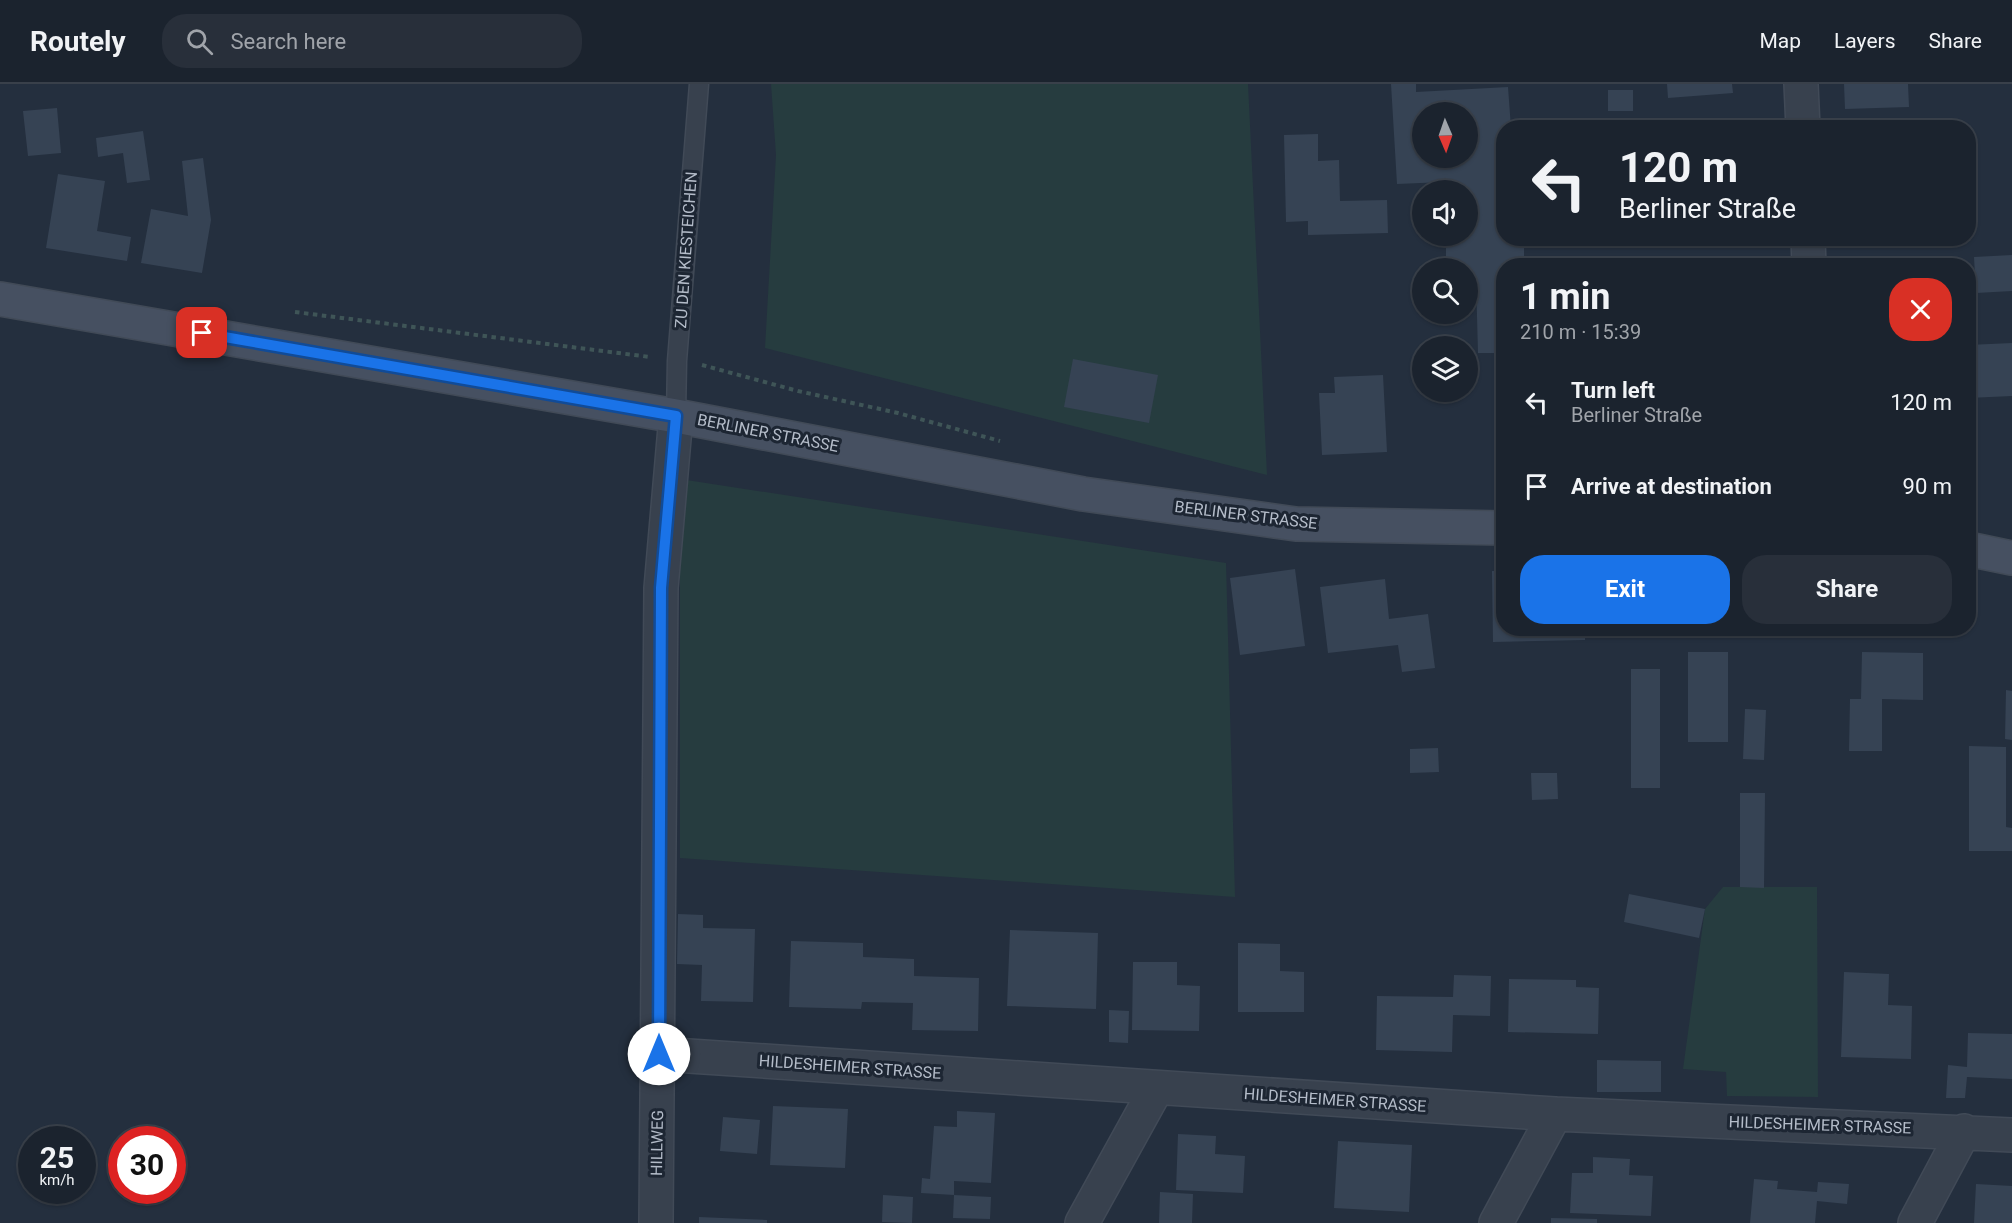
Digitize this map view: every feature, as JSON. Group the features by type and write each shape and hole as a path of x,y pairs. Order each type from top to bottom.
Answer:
{"main road":[{"name":"BERLINER STRASSE","path":"0,299 676,416 1083,494 1296,524 1496,528"},
{"path":"1976,551 2012,558"}],"street":[{"path":"1801,84 1803,120"},
{"name":"HILLWEG","path":"656,1223 661,588 676,416"},
{"name":"HILDESHEIMER STRASSE","path":"659,1054 1555,1114 2012,1135"},
{"path":"1082,1223 1156,1089"},
{"path":"1497,1223 1555,1114"},
{"path":"1916,1223 1964,1131"}],"lane":[{"name":"ZU DEN KIESTEICHEN","path":"676,416 677,362 699,84"}],"path":[{"path":"285,311 430,327 573,348 619,351"},
{"path":"713,367 798,391 898,412 1007,443"}],"green space":[{"path":"771,84 1248,84 1267,475 765,348 776,155"},
{"path":"680,479 1226,563 1235,897 680,858"},
{"path":"1723,887 1817,887 1818,1097 1727,1096 1726,1072 1683,1069 1705,909"}],"building":[{"path":"1391,84 1416,84 1416,92 1508,87 1510,120 1496,120 1496,246 1524,246 1524,258 1496,258 1496,353 1478,353 1478,258 1446,258 1446,246 1478,246 1478,180 1412,180 1412,183 1397,184"},
{"path":"1667,84 1732,84 1733,93 1668,98"},
{"path":"1844,84 1908,84 1909,107 1845,109"},
{"path":"1608,90 1633,90 1633,111 1608,111"},
{"path":"57,108 61,153 28,156 23,111"},
{"path":"143,131 150,180 127,183 123,153 98,157 96,138"},
{"path":"1318,134 1318,161 1339,160 1340,201 1387,200 1388,233 1308,235 1308,221 1286,222 1284,135"},
{"path":"203,158 211,220 202,273 141,263 151,209 188,216 182,161"},
{"path":"58,174 105,181 97,231 131,237 127,261 46,248"},
{"path":"2012,255 2012,291 1976,293 1976,258 1974,257"},
{"path":"2012,343 2012,396 1976,398 1976,345"},
{"path":"1073,359 1158,375 1149,423 1064,407"},
{"path":"1383,375 1387,452 1322,455 1319,393 1335,393 1334,377"},
{"path":"1295,569 1305,646 1240,655 1230,578"},
{"path":"1492,571 1496,571 1496,636 1585,636 1585,640 1493,642"},
{"path":"1385,579 1389,619 1428,614 1435,668 1402,672 1398,645 1328,653 1320,587"},
{"path":"1688,652 1728,652 1728,742 1688,742"},
{"path":"1862,652 1923,653 1923,700 1882,699 1882,751 1849,751 1850,699 1861,699"},
{"path":"1631,669 1660,669 1660,788 1631,788"},
{"path":"2006,690 2012,691 2012,740 2005,739"},
{"path":"1745,709 1766,710 1764,760 1743,759"},
{"path":"1969,746 2006,747 2006,827 2012,828 2012,851 1969,851"},
{"path":"1438,748 1439,772 1410,773 1410,749"},
{"path":"1531,773 1557,773 1558,799 1532,800"},
{"path":"1740,793 1765,793 1764,888 1740,887"},
{"path":"1629,894 1705,909 1699,938 1624,922"},
{"path":"678,914 703,915 703,928 755,929 753,1002 701,1001 702,965 677,964"},
{"path":"1010,930 1098,933 1096,1009 1007,1006"},
{"path":"791,941 863,943 863,957 914,959 914,976 979,978 978,1031 912,1030 913,1003 862,1002 861,1009 789,1007"},
{"path":"1238,943 1280,944 1280,971 1304,972 1304,1012 1238,1012"},
{"path":"1133,962 1177,962 1177,985 1200,986 1199,1031 1132,1030"},
{"path":"1844,972 1889,974 1888,1005 1912,1006 1911,1059 1841,1057"},
{"path":"1454,975 1491,976 1490,1016 1453,1015 1452,1052 1376,1050 1377,996 1453,997"},
{"path":"1509,979 1576,980 1576,987 1599,988 1598,1034 1508,1032"},
{"path":"1109,1010 1129,1011 1128,1043 1109,1042"},
{"path":"1968,1033 2012,1034 2012,1079 1967,1077 1965,1098 1946,1098 1948,1065 1967,1067"},
{"path":"1597,1060 1661,1061 1661,1092 1597,1092"},
{"path":"773,1106 848,1109 845,1168 770,1165"},
{"path":"957,1111 995,1113 991,1183 954,1181 954,1195 921,1193 922,1178 930,1179 934,1126 957,1127"},
{"path":"723,1117 760,1120 757,1154 720,1151"},
{"path":"1178,1134 1216,1136 1215,1154 1245,1156 1243,1193 1176,1190"},
{"path":"1338,1141 1412,1145 1409,1212 1334,1208"},
{"path":"1593,1157 1630,1159 1629,1175 1653,1176 1651,1216 1570,1213 1572,1173 1593,1173"},
{"path":"1754,1179 1778,1181 1777,1189 1817,1192 1818,1182 1849,1184 1847,1204 1817,1201 1815,1223 1750,1223"},
{"path":"1976,1184 2012,1186 2012,1223 1974,1223"},
{"path":"1160,1192 1193,1194 1192,1223 1159,1223"},
{"path":"883,1195 913,1197 912,1223 882,1222"},
{"path":"954,1195 991,1197 990,1219 953,1218"},
{"path":"699,1217 767,1220 767,1223 699,1223"},
{"path":"1551,1218 1597,1219 1597,1223 1551,1223"}],"route":[{"path":"202,333 676,416 661,588 659,1054"}]}
